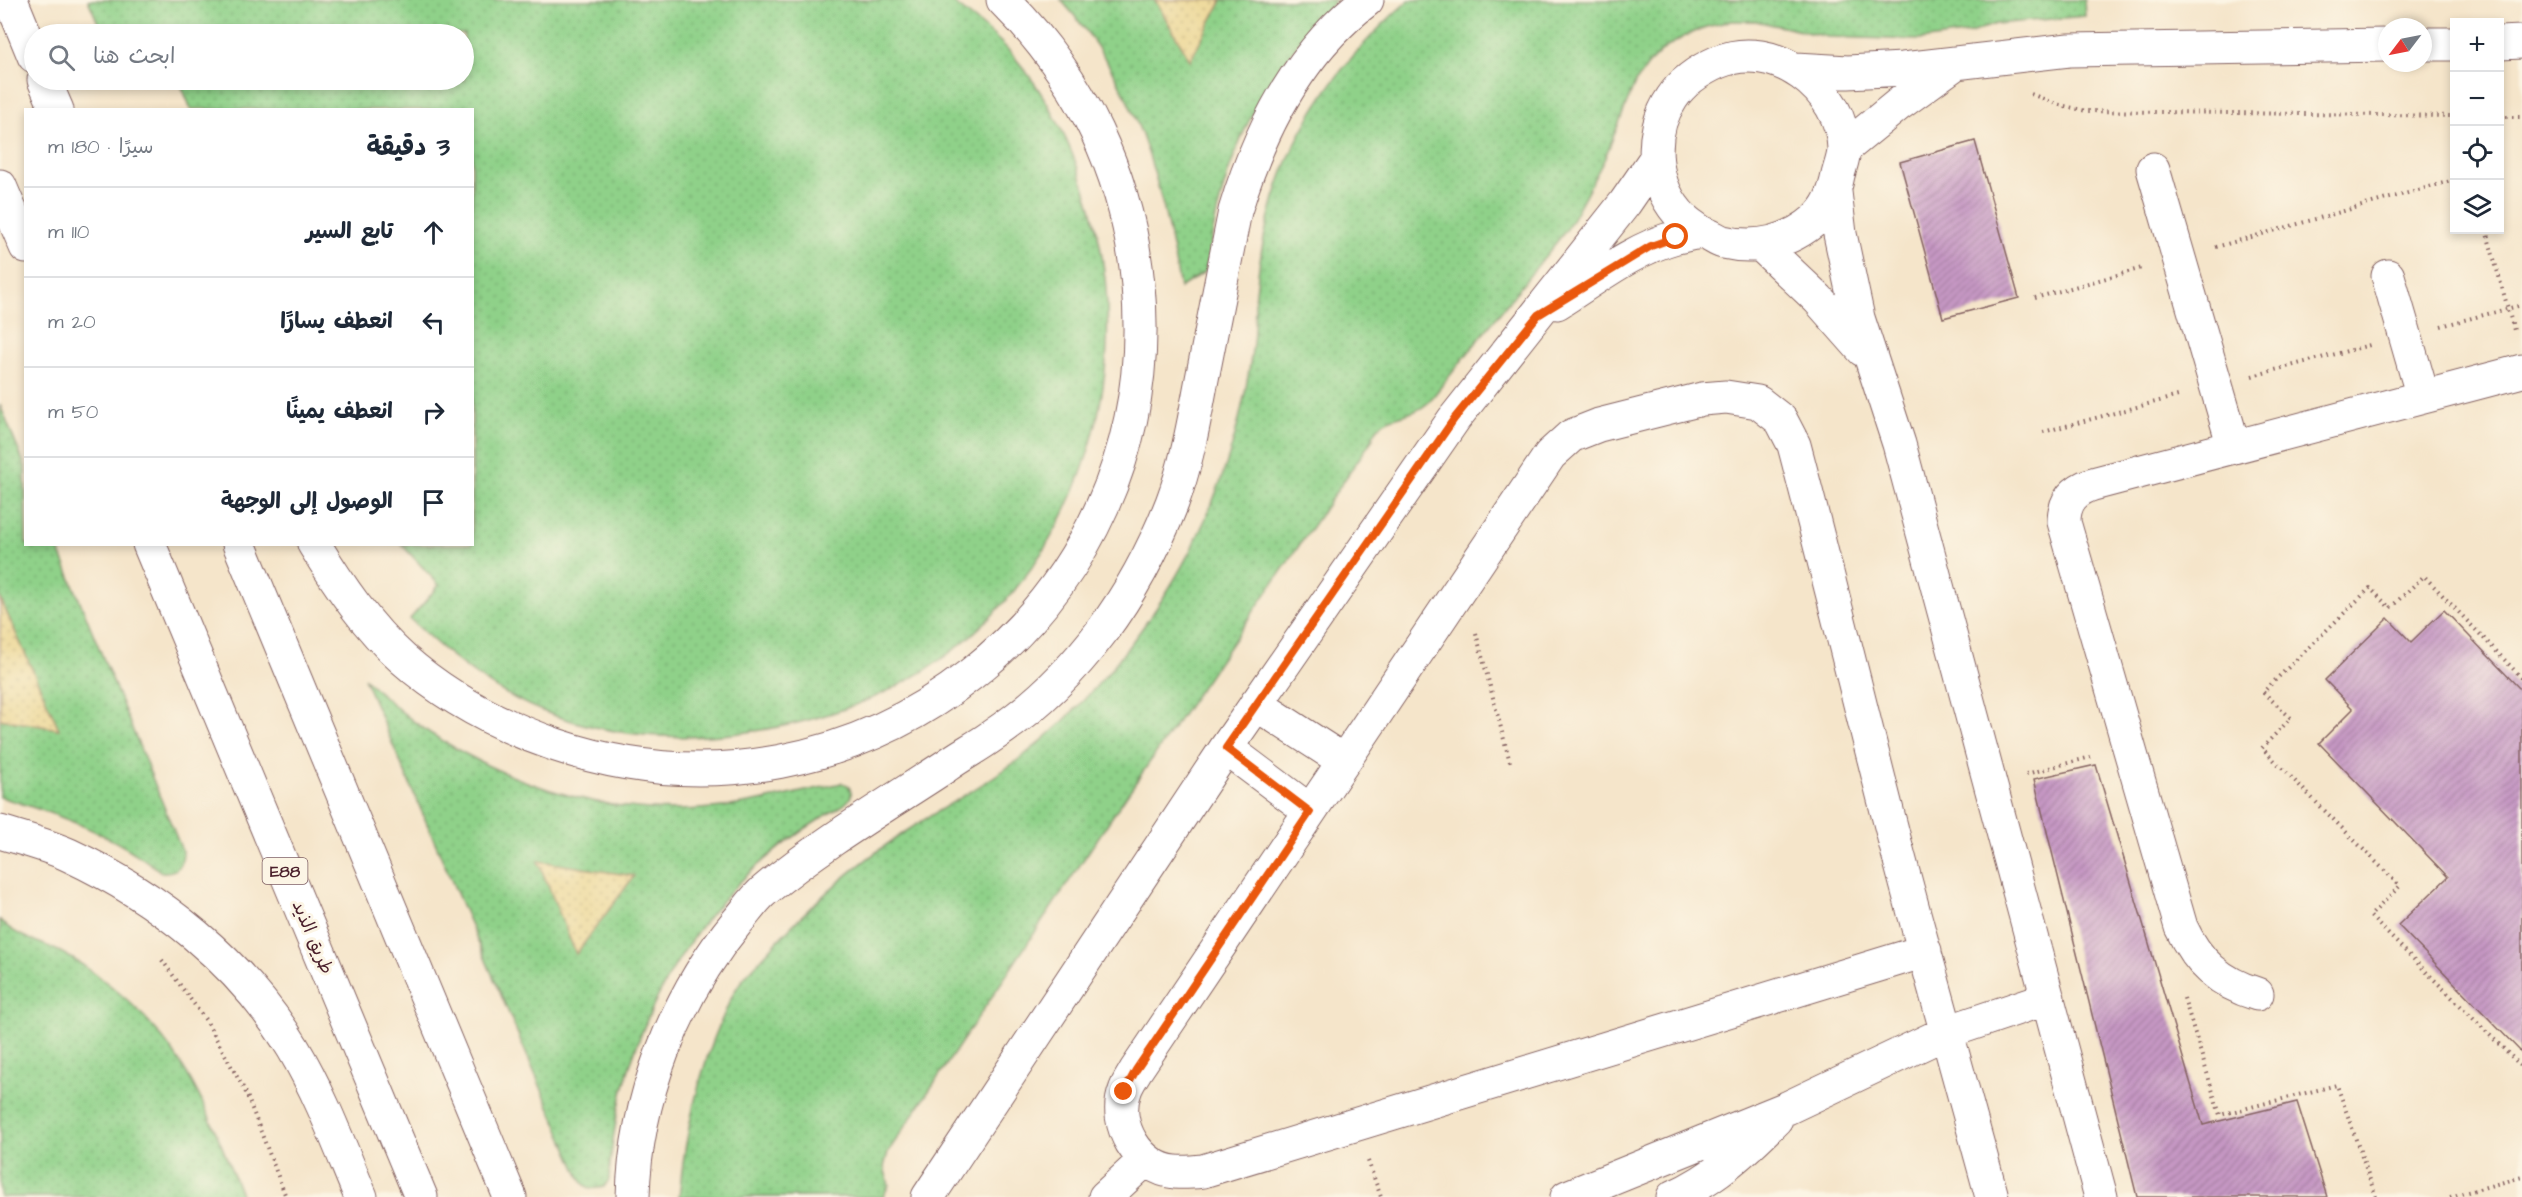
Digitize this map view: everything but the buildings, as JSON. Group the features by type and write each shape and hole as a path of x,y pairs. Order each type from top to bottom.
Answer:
{"main road":[{"path":"11,0 24,32"},
{"path":"315,546 368,621 410,664 441,689 485,715 530,736 578,753 627,764 675,769 724,769 772,764 819,753 865,738 909,717 951,691 989,661 1024,626 1055,588 1082,546 1104,501 1121,455 1133,407 1139,357 1140,307 1136,258 1126,209 1110,159 1088,112 1061,67 1029,26 1003,0"},
{"path":"633,1197 640,1131 653,1080 671,1030 696,981 727,934 762,892 836,839 994,735 1033,705 1068,671 1129,592 1153,548 1172,501 1187,453 1235,211 1247,172 1282,98 1300,72 1333,32 1367,0"},
{"path":"2504,43 2522,42"},
{"path":"2432,44 2450,44"},
{"path":"1835,192 1817,218 1792,236 1761,245 1741,245 1720,241 1683,219 1669,201 1660,180 1656,158 1658,126 1672,98 1693,75 1720,61 1746,57 1772,60 1796,69 1848,72 1903,69 2069,50 2378,45"},
{"path":"1844,149 1899,104 1957,62"},
{"path":"1796,69 1821,90 1837,117 1844,149 1835,192 1848,276 1870,359 1899,444 2101,1197"},
{"path":"48,90 56,108"},
{"path":"932,1193 1226,748 1454,419 1625,203 1656,158"},
{"path":"2153,169 2234,447"},
{"path":"0,186 24,243"},
{"path":"1538,315 1651,246 1676,237 1702,232"},
{"path":"1761,245 1818,299 1870,359"},
{"path":"2388,276 2423,397"},
{"path":"2256,994 2224,981 2210,970 2198,958 2181,927 2064,522 2067,503 2082,487 2522,371"},
{"path":"1925,951 1203,1171 1173,1172 1145,1160 1129,1140 1122,1116 1124,1092 1136,1070 1550,455 1571,436 1599,425 1702,399 1726,397 1758,402 1781,420 1794,445 1925,951 1992,1197"},
{"name":"طريق الذيد","path":"150,546 421,1197"},
{"path":"240,546 510,1197"},
{"path":"1256,704 1344,761"},
{"path":"1226,748 1310,812"},
{"path":"0,832 67,854 134,889 195,933 248,987 292,1048 327,1115 361,1197"},
{"path":"1567,1197 1787,1108 1947,1032 2048,998"},
{"path":"1673,1197 1700,1184 1720,1185 1742,1153 1787,1108"},
{"path":"1106,1197 1145,1160"}],"path":[{"path":"2028,93 2056,104 2086,111 2450,116"},
{"path":"2504,117 2522,117"},
{"path":"2035,298 2450,181"},
{"path":"2487,234 2516,338"},
{"path":"2043,432 2522,304"},
{"path":"2522,678 2424,576 2391,609 2370,588 2263,692 2291,718 2262,748 2400,886 2370,916 2522,1067"},
{"path":"1475,630 1511,766"},
{"path":"160,958 207,1022 246,1094 286,1197"},
{"path":"2450,1197 2522,1177"}],"green space":[{"path":"88,0 950,0 1004,46 1037,87 1069,146 1091,208 1105,280 1107,352 1096,423 1074,492 1040,555 996,612 941,659 877,696 862,702 798,723 695,737 644,735 592,727 523,703 488,683 455,659 410,619 439,585 403,546 474,546 474,108 191,108 183,90 474,90 474,24 99,24"},
{"path":"1061,0 1155,0 1190,59 1222,0 1336,0 1284,62 1247,124 1222,192 1206,271 1180,288 1164,209 1142,135 1109,66 1087,32"},
{"path":"1409,0 2084,0 2085,16 1996,24 1970,33 1921,40 1828,37 1756,21 1731,21 1706,27 1683,37 1664,49 1635,83 1604,160 1567,229 1428,403 1420,409 1388,420 1376,431 1118,808 888,1152 884,1167 889,1185 883,1197 679,1197 689,1128 699,1084 713,1040 733,994 743,979 778,940 829,890 885,845 1009,767 1061,724 1126,650 1175,579 1207,515 1231,448 1248,379 1257,280 1263,244 1274,198 1284,169 1296,141 1327,89 1365,42"},
{"path":"0,405 24,464 24,546 57,546 183,853 179,866 174,870 161,872 104,836 43,811 0,797 0,719 58,728 0,598"},
{"path":"364,678 418,725 469,756 535,785 569,796 640,808 676,810 745,804 842,783 850,788 851,796 846,803 792,838 738,884 686,948 647,1020 632,1059 613,1139 609,1180 604,1187 589,1188 580,1178"},
{"path":"0,920 18,933 82,964 121,994 147,1019 168,1044 186,1071 215,1130 242,1197 0,1197"}],"sand":[{"path":"1155,0 1222,0 1190,60"},
{"path":"0,598 59,729 0,719"},
{"path":"538,861 634,876 576,954"}],"route":[{"path":"1124,1092 1136,1070 1310,812 1226,748 1454,419 1538,315 1651,246 1676,237"}]}
